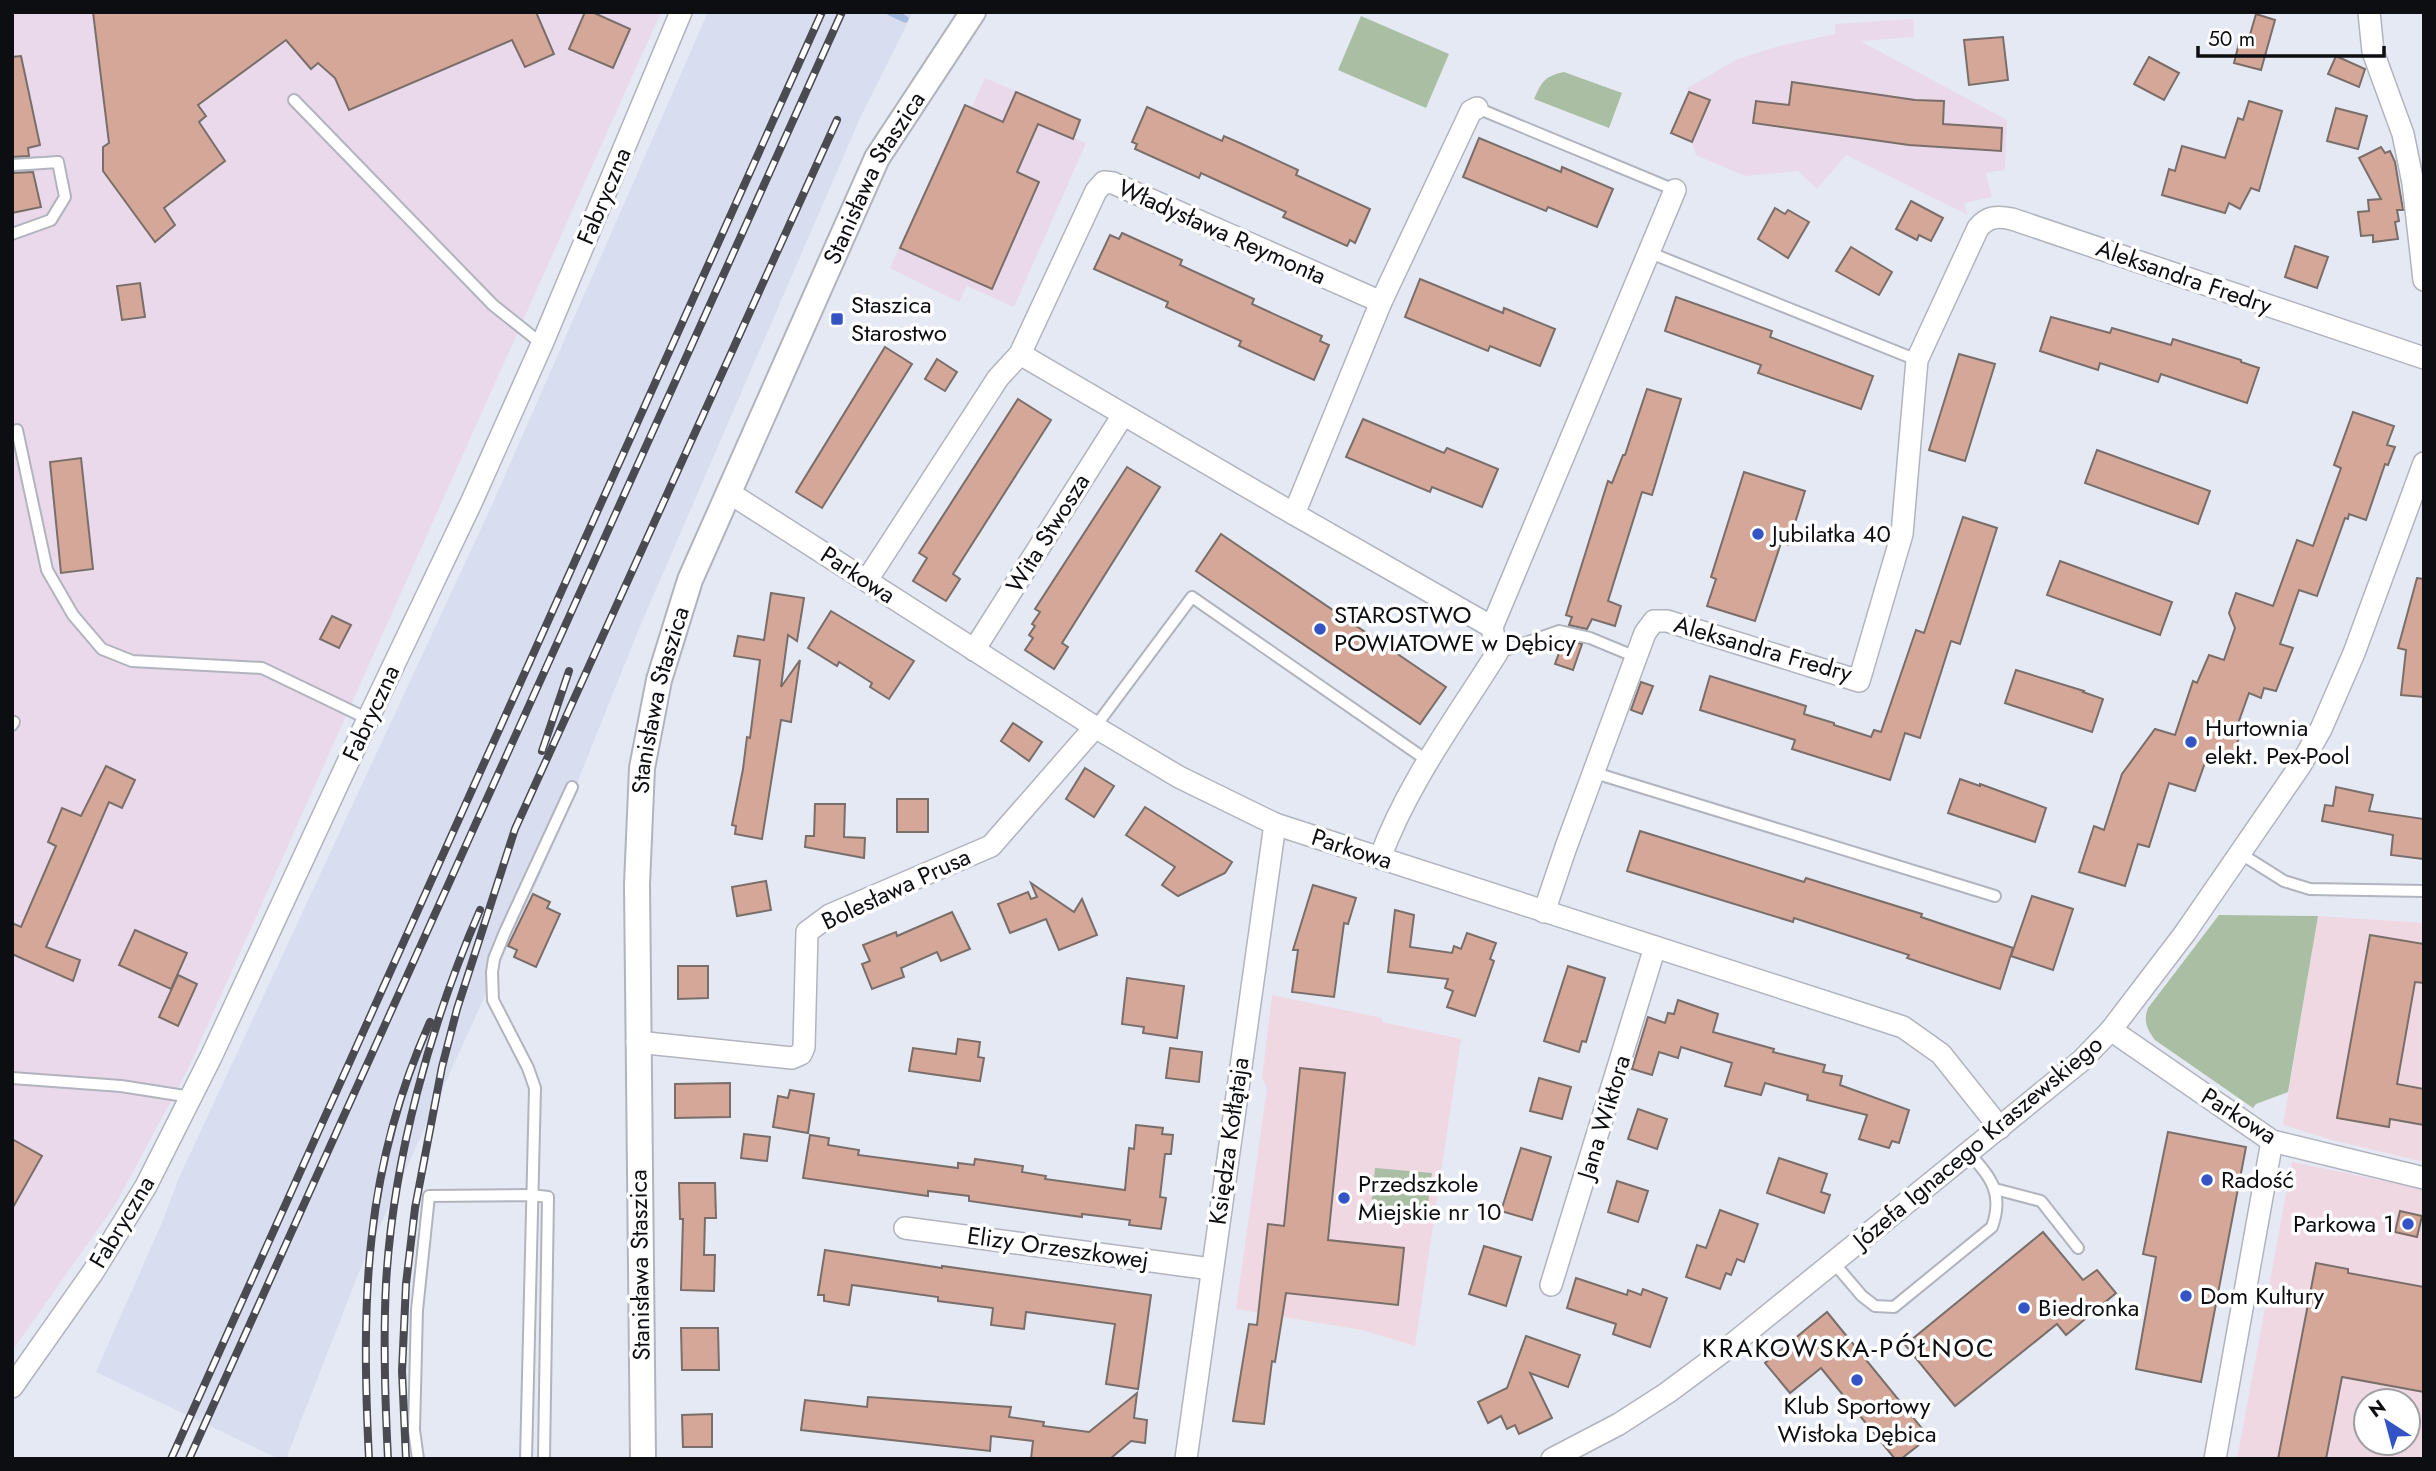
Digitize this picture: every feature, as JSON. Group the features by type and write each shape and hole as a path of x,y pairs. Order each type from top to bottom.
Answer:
{"street":[{"name":"Fabryczna","path":"12,1387 93,1272 146,1186 191,1097 471,503 542,344 681,12"},
{"name":"Stanisława Staszica","path":"643,1459 637,1042 639,820 642,768 659,680 680,607 728,492 877,158 973,12"},
{"path":"2369,12 2373,52 2403,134 2411,171 2424,280"},
{"path":"1294,514 1381,302 1471,111 1477,108"},
{"name":"Władysława Reymonta","path":"867,580 998,378 1020,354 1096,191 1104,182 1113,183 1381,302"},
{"path":"1380,858 1392,823 1497,653 1492,628 1675,190"},
{"name":"Aleksandra Fredry","path":"1544,912 1650,625 1658,620 1667,621 1859,681 1902,534 1917,360 1978,228 1986,220 1996,217 2012,219 2420,355"},
{"path":"1020,354 1492,628"},
{"name":"Wita Stwosza","path":"974,650 1123,415"},
{"name":"Józefa Ignacego Kraszewskiego","path":"1552,1459 1619,1424 1667,1393 1729,1347 2081,1061 2111,1030 2241,854 2300,766 2321,729 2354,653 2424,463"},
{"name":"Parkowa","path":"728,492 1095,727 1179,777 1275,824 1903,1027 1941,1054 2000,1128"},
{"name":"Bolesława Prusa","path":"637,1042 792,1058 801,1054 804,1047 807,932 830,915 991,846 1095,727"},
{"name":"Księdza Kołłątaja","path":"1186,1459 1275,824"},
{"name":"Jana Wiktora","path":"1551,1285 1655,947"},
{"name":"Parkowa","path":"2111,1030 2272,1141 2424,1178"},
{"path":"2215,1459 2272,1141"},
{"name":"Elizy Orzeszkowej","path":"905,1228 1211,1269"}],"lane":[{"path":"294,100 493,305 542,344"},
{"path":"1477,108 1675,190"},
{"path":"12,165 58,162 65,197 51,220 12,234"},
{"path":"1648,252 1917,360"},
{"path":"17,430 47,570 74,615 102,649 132,661 262,668 368,719"},
{"path":"1095,727 1192,597 1428,761"},
{"path":"1497,653 1559,631 1590,638 1636,657"},
{"path":"1595,773 1995,896"},
{"path":"526,1459 535,1088 493,1000 492,972 494,959 505,932 572,787"},
{"path":"2241,854 2284,881 2310,889 2424,891"},
{"path":"12,1078 121,1086 191,1097"},
{"path":"1833,1262 1868,1301 1875,1306 1894,1307 1992,1227 1999,1209 1995,1189 1969,1153"},
{"path":"1995,1189 2041,1201 2078,1248"},
{"path":"418,1459 414,1430 417,1310 429,1196 531,1195 548,1197 544,1459"}],"shaded area":[{"path":"12,12 661,12 188,1069 115,1205 12,1351"},
{"path":"708,12 913,12 861,116 638,631 541,873 359,1272 286,1459 279,1459 96,1372 178,1180 492,505"},
{"path":"1913,19 1914,37 1860,41 2007,120 2005,170 1986,173 1992,197 1964,203 1968,215 1846,155 1817,189 1798,171 1745,176 1696,155 1692,142 1671,133 1689,92 1687,88 1738,59 1779,46 1835,34 1835,24"},
{"path":"985,78 1082,119 1074,138 1086,143 1014,307 967,286 959,302 890,268 964,104 972,107"},
{"path":"2318,916 2424,923 2424,1162 2283,1125"},
{"name":"Przedszkole Miejskie nr 10","path":"1272,995 1382,1018 1382,1022 1461,1039 1415,1346 1362,1330 1236,1309 1267,1088 1262,1078"},
{"path":"2292,1162 2424,1189 2424,1459 2237,1459"}],"green space":[{"path":"1361,16 1449,54 1426,108 1338,70"},
{"path":"1564,72 1622,93 1609,128 1534,99 1545,80"},
{"path":"2219,915 2318,916 2288,1092 2256,1104 2253,1108 2155,1040 2146,1021 2148,1008"},
{"path":"1375,1168 1432,1173 1427,1212 1371,1207"}],"building":[{"path":"93,12 536,12 554,54 525,67 512,40 349,110 335,78 318,63 311,69 286,40 198,105 206,116 199,122 225,161 164,208 175,225 155,242 103,171 103,147 109,143"},
{"path":"585,12 592,12 630,29 613,68 569,49"},
{"path":"2256,14 2275,20 2261,70 2234,63 2239,43 2247,45"},
{"path":"2003,37 2008,80 1969,85 1964,40"},
{"path":"21,56 40,145 28,148 29,156 12,157 12,57"},
{"path":"2336,56 2365,69 2359,87 2328,74"},
{"path":"2149,57 2179,73 2164,100 2134,84"},
{"path":"1792,82 1915,100 1944,101 1943,124 2002,128 2001,151 1909,145 1753,123 1756,101 1789,105"},
{"path":"1016,92 1080,120 1073,139 1038,124 1017,172 1039,182 992,289 900,248 965,105 1003,122"},
{"path":"1689,92 1710,100 1692,142 1671,133"},
{"path":"2249,101 2282,111 2259,191 2251,188 2240,209 2229,203 2225,213 2162,195 2169,169 2175,171 2182,146 2225,158 2238,118 2243,120"},
{"path":"1147,107 1222,141 1224,136 1242,144 1298,170 1296,175 1370,209 1355,243 1350,240 1347,246 1283,217 1286,212 1201,173 1199,178 1135,149 1137,144 1132,142"},
{"path":"2336,108 2367,116 2358,149 2327,141"},
{"path":"1479,138 1561,172 1562,167 1613,189 1597,227 1548,207 1546,211 1463,177"},
{"path":"2381,147 2385,153 2390,151 2395,162 2403,210 2397,210 2399,221 2395,222 2398,239 2373,242 2373,235 2361,236 2358,212 2369,211 2368,200 2381,199 2359,158"},
{"path":"33,172 41,207 12,213 12,173"},
{"path":"1911,201 1943,218 1931,241 1919,235 1917,240 1896,229"},
{"path":"1775,208 1785,214 1788,210 1809,222 1788,258 1758,239"},
{"path":"1122,233 1182,260 1180,265 1254,299 1252,304 1322,336 1320,341 1329,345 1314,380 1239,346 1241,341 1166,307 1168,302 1094,269 1110,235 1119,239"},
{"path":"2295,246 2328,257 2317,288 2285,277"},
{"path":"1851,247 1892,272 1879,295 1836,271"},
{"path":"1420,279 1503,313 1504,308 1555,329 1540,366 1490,346 1488,351 1405,317"},
{"path":"140,283 145,317 122,320 117,286"},
{"path":"1676,297 1772,331 1770,337 1873,376 1861,409 1758,373 1761,365 1665,331"},
{"path":"2051,317 2110,333 2112,328 2171,345 2173,339 2259,368 2247,403 2161,374 2158,382 2100,363 2098,370 2040,351"},
{"path":"885,347 912,364 822,508 796,492"},
{"path":"1959,354 1995,364 1965,461 1929,450"},
{"path":"937,359 957,372 945,391 925,379"},
{"path":"1647,389 1681,399 1652,495 1642,492 1608,601 1621,606 1615,626 1592,619 1587,629 1569,625 1572,617 1566,615 1608,481 1612,483 1625,455"},
{"path":"1018,399 1051,420 953,574 960,579 946,601 913,581 927,558 919,553"},
{"path":"2353,412 2394,426 2387,445 2395,447 2388,465 2385,464 2366,520 2349,514 2348,519 2345,518 2317,596 2299,590 2280,644 2293,648 2276,691 2264,688 2261,698 2249,693 2235,732 2240,734 2231,763 2207,757 2195,791 2169,783 2149,847 2138,844 2125,886 2079,872 2094,826 2104,830 2122,774 2155,729 2175,735 2193,681 2197,683 2209,655 2224,660 2235,628 2229,613 2236,593 2273,606 2297,540 2313,546 2341,468 2334,465"},
{"path":"1363,419 1444,453 1447,448 1498,469 1482,507 1432,487 1430,492 1346,457"},
{"path":"2097,450 2210,491 2198,524 2085,483"},
{"path":"81,458 93,569 61,573 50,462"},
{"path":"1127,467 1160,487 1062,643 1068,647 1054,669 1025,650 1033,638 1029,635 1035,626 1032,624 1040,612 1035,609"},
{"name":"Jubilatka 40","path":"1744,472 1805,491 1788,545 1781,543 1755,621 1707,606 1716,579 1711,577"},
{"path":"1963,517 1997,528 1960,644 1951,641 1920,738 1905,733 1890,780 1792,749 1795,740 1700,710 1710,676 1806,706 1804,714 1834,725 1871,737 1874,730 1881,732 1916,630 1924,633"},
{"name":"STAROSTWO POWIATOWE w Dębicy","path":"1221,534 1446,687 1420,724 1196,571"},
{"path":"2060,561 2172,602 2160,635 2047,595"},
{"path":"2417,578 2424,579 2424,697 2401,695 2406,650 2398,648"},
{"path":"771,593 804,598 797,641 788,635 781,687 800,660 791,722 781,720 762,839 735,834 736,826 732,825 747,737 750,738 760,660 734,656 738,636 764,640"},
{"path":"831,611 914,661 889,699 870,687 872,683 839,662 837,666 808,648"},
{"path":"332,616 351,625 339,648 320,639"},
{"path":"1564,640 1582,644 1573,670 1555,664"},
{"path":"2016,670 2103,699 2092,732 2005,703"},
{"path":"1641,682 1653,686 1642,714 1631,710"},
{"path":"1013,723 1042,742 1029,761 1001,741"},
{"path":"106,766 135,780 122,808 109,802 46,947 80,960 73,981 12,954 12,923 21,927 56,846 48,842 62,808 81,816"},
{"path":"1085,768 1114,786 1094,817 1066,799"},
{"path":"1960,779 2046,808 2035,842 1948,813"},
{"path":"2336,787 2373,795 2369,811 2424,819 2424,859 2391,855 2393,835 2322,821 2325,805 2333,806"},
{"path":"897,799 928,799 928,832 897,832"},
{"path":"815,804 845,804 844,837 865,838 864,858 805,847 806,836 814,836"},
{"path":"1145,807 1232,862 1225,873 1178,896 1162,885 1175,867 1126,835"},
{"path":"1640,831 1804,882 1806,878 1922,914 1921,917 2013,948 2000,989 1907,958 1909,955 1794,918 1793,922 1627,871"},
{"path":"766,881 771,910 737,916 732,887"},
{"path":"1031,883 1074,912 1082,899 1097,935 1059,950 1046,919 1010,933 998,904 1028,892 1031,899 1037,897"},
{"path":"1313,885 1356,898 1348,924 1344,923 1334,997 1292,992 1298,950 1293,950"},
{"path":"533,894 550,902 547,908 560,914 536,967 514,957 517,950 508,946"},
{"path":"2032,896 2073,909 2053,970 2011,956"},
{"path":"1395,910 1414,915 1410,947 1452,953 1454,946 1461,949 1467,933 1496,943 1490,959 1494,961 1475,1016 1447,1007 1453,991 1445,988 1448,979 1388,972"},
{"path":"952,912 970,949 941,961 937,952 901,968 904,977 872,989 862,964 870,961 863,945 896,932 897,936"},
{"path":"135,930 187,953 171,989 119,965"},
{"path":"2370,935 2424,944 2424,983 2415,982 2397,1084 2424,1089 2424,1125 2390,1119 2389,1127 2337,1118"},
{"path":"678,966 708,966 708,998 678,999"},
{"path":"1568,966 1605,978 1586,1042 1582,1041 1579,1052 1544,1041"},
{"path":"178,975 197,984 178,1026 159,1017"},
{"path":"1127,978 1184,986 1177,1038 1143,1033 1144,1027 1122,1024"},
{"path":"1678,1000 1718,1014 1713,1032 1774,1049 1773,1052 1825,1065 1823,1072 1842,1076 1840,1085 1909,1110 1899,1143 1892,1141 1889,1148 1859,1139 1867,1115 1807,1100 1808,1095 1765,1083 1761,1095 1725,1086 1732,1063 1681,1047 1678,1058 1659,1052 1652,1075 1632,1069 1648,1017 1665,1023 1668,1013 1674,1014"},
{"path":"958,1039 980,1042 978,1057 984,1058 980,1081 909,1071 913,1048 956,1054"},
{"path":"1170,1048 1202,1052 1199,1082 1166,1078"},
{"path":"1300,1068 1345,1073 1328,1240 1404,1248 1398,1305 1286,1293 1275,1362 1272,1361 1264,1424 1233,1421 1249,1324 1257,1325 1268,1224 1284,1226"},
{"path":"1539,1078 1571,1087 1562,1119 1530,1111"},
{"path":"730,1083 730,1117 675,1118 675,1084"},
{"path":"790,1090 814,1094 808,1133 773,1127 778,1096 788,1098"},
{"path":"1638,1109 1667,1119 1657,1149 1628,1139"},
{"path":"1136,1125 1163,1128 1162,1134 1173,1135 1171,1154 1165,1154 1160,1197 1166,1198 1161,1229 1129,1225 1130,1220 1082,1214 1082,1217 969,1201 969,1196 928,1191 928,1196 803,1178 810,1135 829,1138 828,1145 859,1150 858,1155 958,1168 958,1163 974,1165 975,1159 1023,1166 1022,1172 1046,1176 1045,1179 1125,1190 1129,1148 1134,1149"},
{"path":"2168,1132 2246,1147 2201,1382 2136,1369 2156,1257 2143,1254"},
{"path":"744,1134 770,1137 767,1161 741,1158"},
{"path":"12,1139 42,1156 12,1209"},
{"path":"1521,1148 1551,1157 1532,1220 1501,1211"},
{"path":"1779,1158 1827,1174 1821,1192 1830,1195 1824,1213 1767,1193"},
{"path":"1617,1181 1648,1191 1638,1222 1608,1212"},
{"path":"679,1183 715,1183 716,1218 705,1218 704,1255 715,1255 714,1291 681,1290 683,1219 680,1219"},
{"path":"1720,1210 1758,1224 1744,1262 1737,1259 1731,1275 1726,1273 1720,1289 1686,1277 1697,1245 1706,1248"},
{"name":"Parkowa 1","path":"2400,1211 2422,1216 2417,1237 2395,1232"},
{"name":"Biedronka","path":"2043,1232 2083,1280 2097,1270 2116,1293 2066,1335 2057,1324 1955,1406 1905,1345"},
{"path":"1484,1246 1521,1257 1506,1306 1469,1294"},
{"path":"825,1250 1151,1295 1138,1389 1106,1384 1115,1324 1026,1312 1024,1329 991,1325 993,1308 852,1285 849,1305 824,1301 824,1295 818,1295"},
{"path":"2316,1263 2348,1269 2348,1273 2424,1287 2424,1392 2422,1387 2397,1387 2342,1377 2326,1459 2278,1459"},
{"path":"1576,1278 1627,1295 1628,1290 1641,1295 1643,1289 1667,1298 1650,1347 1613,1334 1616,1324 1567,1308"},
{"name":"Klub Sportowy Wisłoka Dębica","path":"1827,1312 1929,1437 1901,1459 1895,1459 1821,1368 1790,1393 1765,1363"},
{"path":"681,1328 718,1328 719,1370 682,1370"},
{"path":"1526,1336 1580,1355 1568,1387 1530,1373 1552,1418 1519,1434 1515,1425 1507,1429 1501,1416 1488,1423 1478,1402 1507,1388"},
{"path":"1137,1393 1134,1418 1147,1420 1145,1443 1131,1441 1110,1459 1031,1459 1033,1441 991,1436 990,1451 801,1430 805,1400 867,1407 868,1397 1011,1407 1009,1417 1044,1422 1043,1426 1089,1432"},
{"path":"712,1414 712,1447 683,1447 682,1415"}],"waterway":[{"path":"890,12 905,19"}],"railway":[{"path":"171,1459 822,12"},
{"path":"189,1459 842,12"},
{"path":"406,1459 402,1371 406,1284 415,1208 442,1067 457,1009 515,829 837,120"},
{"path":"542,751 569,671"},
{"path":"388,1459 385,1306 397,1189 430,1046 445,999 480,910"},
{"path":"369,1459 366,1345 372,1236 392,1130 408,1077 430,1022"}],"place":[{"name":"Staszica Starostwo","path":"837,319"},
{"name":"Jubilatka 40","path":"1758,534"},
{"name":"STAROSTWO POWIATOWE w Dębicy","path":"1320,629"},
{"name":"Hurtownia elekt. Pex-Pool","path":"2191,742"},
{"name":"Radość","path":"2207,1180"},
{"name":"Przedszkole Miejskie nr 10","path":"1344,1198"},
{"name":"Parkowa 1","path":"2408,1224"},
{"name":"Dom Kultury","path":"2186,1296"},
{"name":"Biedronka","path":"2024,1308"},
{"name":"Klub Sportowy Wisłoka Dębica","path":"1857,1380"}],"district":[{"name":"KRAKOWSKA-PÓŁNOC","path":"1849,1348"}]}
